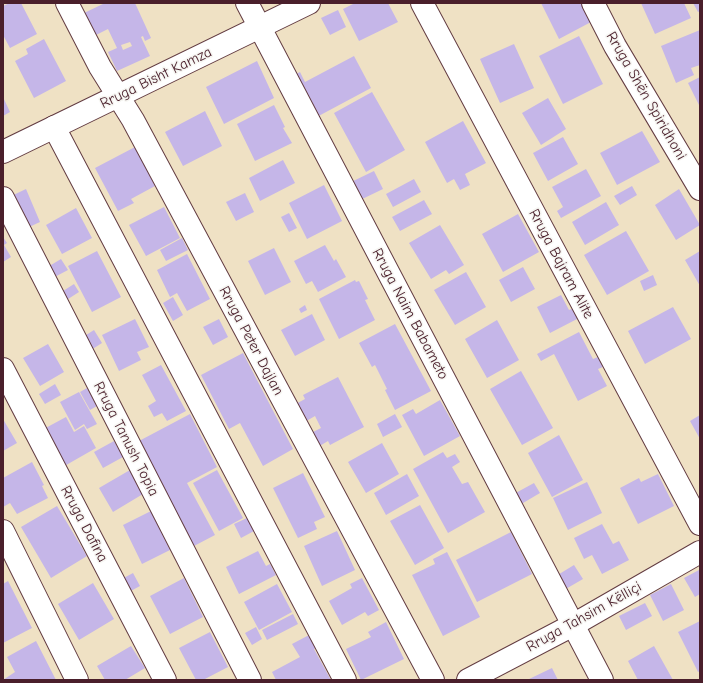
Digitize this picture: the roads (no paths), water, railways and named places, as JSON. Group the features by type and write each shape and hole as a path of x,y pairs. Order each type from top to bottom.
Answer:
{"street":[{"name":"Rruga Peter Dajlan","path":"67,3 100,67 118,95 433,680"},
{"name":"Rruga Naim Babameto","path":"248,3 602,680"},
{"name":"Rruga Bisht Kamza","path":"3,152 118,95 260,28 308,3"},
{"name":"Rruga Bajram Alite","path":"422,3 700,524"},
{"name":"Rruga Shën Spiridhoni","path":"593,3 615,46 700,189"},
{"path":"54,127 345,680"},
{"name":"Rruga Tanush Topia","path":"3,198 250,680"},
{"name":"Rruga Dafina","path":"3,369 165,680"},
{"path":"3,531 77,680"},
{"name":"Rruga Tahsim Këlliçi","path":"468,680 573,625 700,552"}]}
